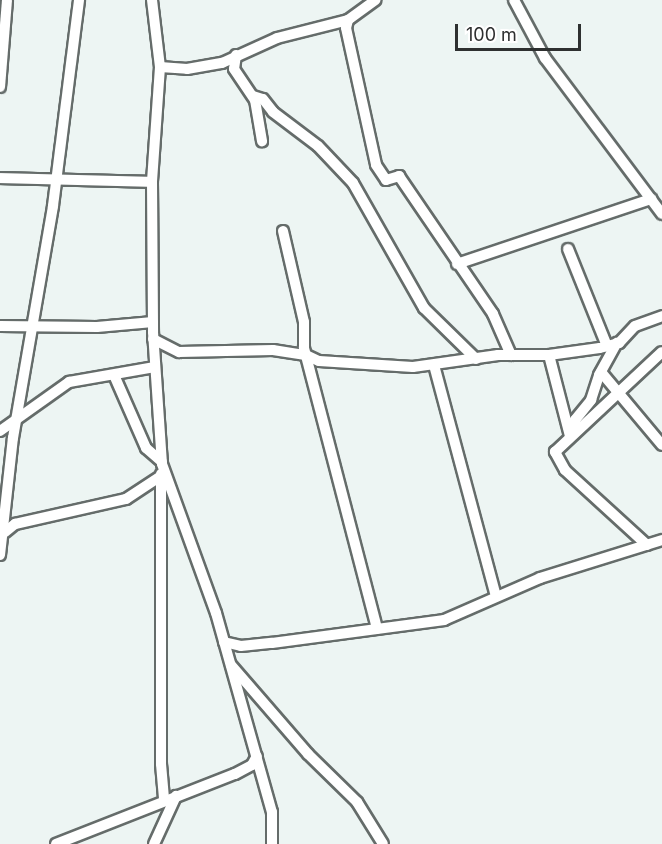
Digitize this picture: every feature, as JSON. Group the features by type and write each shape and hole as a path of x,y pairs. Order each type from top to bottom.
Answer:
{"street":[{"path":"0,87 7,0"},
{"path":"0,555 5,532 16,421 79,0"},
{"path":"152,0 160,67 152,182 153,339 162,469 161,764 164,801"},
{"path":"160,67 202,68 301,30 348,20 376,0"},
{"path":"514,0 545,58 662,214"},
{"path":"348,20 346,28 376,165 386,180 399,176 493,314 511,355"},
{"path":"236,55 234,69 253,96 262,141"},
{"path":"253,96 263,99 273,112 318,146 353,183 427,313 476,359"},
{"path":"0,178 152,182"},
{"path":"457,264 651,199"},
{"path":"283,231 303,322 306,355 377,629"},
{"path":"568,249 612,345"},
{"path":"573,433 575,420 591,400 612,345 635,326 662,316"},
{"path":"0,326 97,327 153,322"},
{"path":"153,339 179,352 273,350 306,355 319,361 434,365 511,355 549,355 612,345"},
{"path":"646,545 565,470 555,452 662,352"},
{"path":"549,355 573,433"},
{"path":"434,365 496,596"},
{"path":"0,431 69,382 155,368"},
{"path":"601,372 616,393 662,445"},
{"path":"114,375 146,448 162,469 224,642 272,812 272,844"},
{"path":"5,532 15,524 126,499 162,469"},
{"path":"224,642 241,646 444,620 496,596 585,562 662,540"},
{"path":"231,665 308,754 357,802 382,844"},
{"path":"56,844 235,774 252,765 257,756"},
{"path":"154,844 170,806 180,794"}]}
